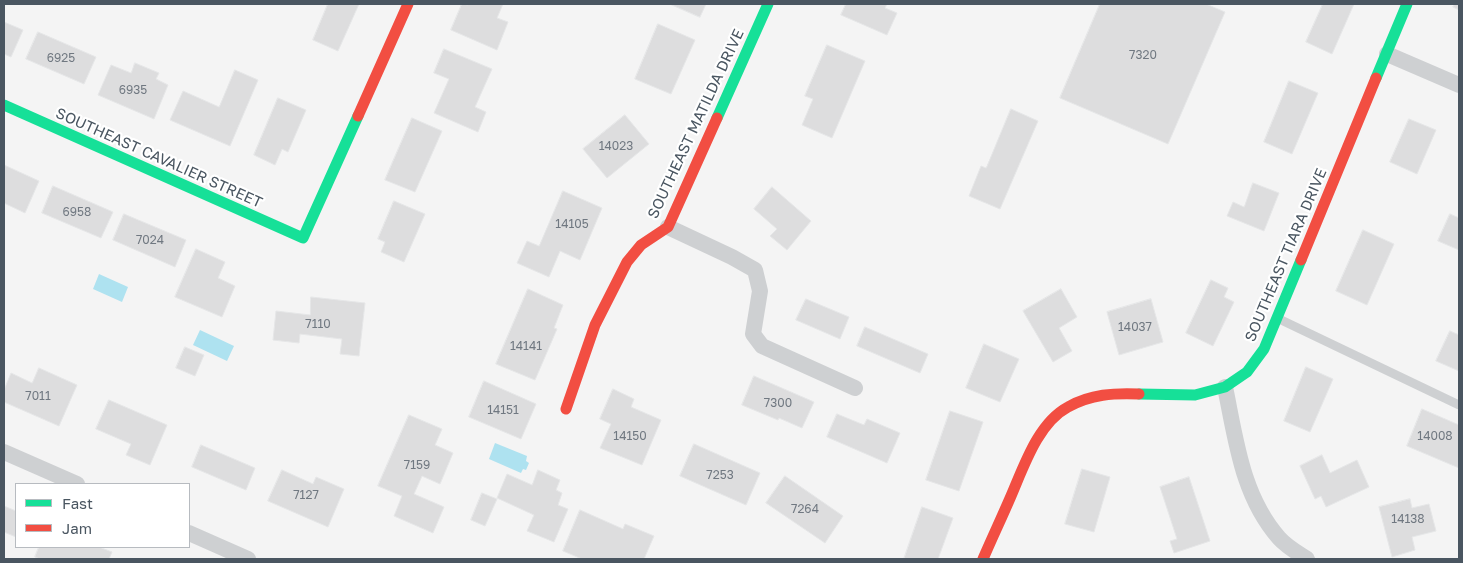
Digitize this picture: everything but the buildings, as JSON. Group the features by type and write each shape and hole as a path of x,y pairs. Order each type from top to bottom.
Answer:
{"street":[{"name":"SOUTHEAST CAVALIER STREET","path":"4,105 303,238 408,4"},
{"name":"SOUTHEAST MATILDA DRIVE","path":"566,409 595,325 627,262 641,245 668,227 768,4"},
{"name":"SOUTHEAST TIARA DRIVE","path":"983,559 1032,447 1044,427 1067,407 1097,395 1116,393 1195,395 1225,387 1247,372 1264,349 1407,4"},
{"path":"1387,54 1459,85"},
{"path":"668,227 732,257 754,270 760,291 753,334 762,346 855,388"},
{"path":"1225,387 1242,468 1253,499 1264,519 1281,540 1307,559"},
{"path":"4,452 75,483"},
{"path":"190,533 248,559"}],"lane":[{"path":"1277,318 1459,405"}],"water":[{"path":"99,274 128,287 122,302 93,289"},
{"path":"200,330 234,346 227,361 193,345"},
{"path":"495,443 527,456 526,461 529,463 526,470 523,469 521,473 489,459"}],"traffic: fast":[{"path":"717,118 768,4"},
{"path":"1376,78 1407,4"},
{"path":"4,105 303,238 358,116"},
{"path":"1139,394 1195,395 1225,387 1247,372 1264,349 1301,260"}],"traffic: jam":[{"path":"358,116 408,4"},
{"path":"1301,260 1376,78"},
{"path":"566,409 595,325 627,262 641,245 668,227 717,118"},
{"path":"983,559 1033,446 1048,423 1057,414 1085,399 1112,394 1139,394"}]}
